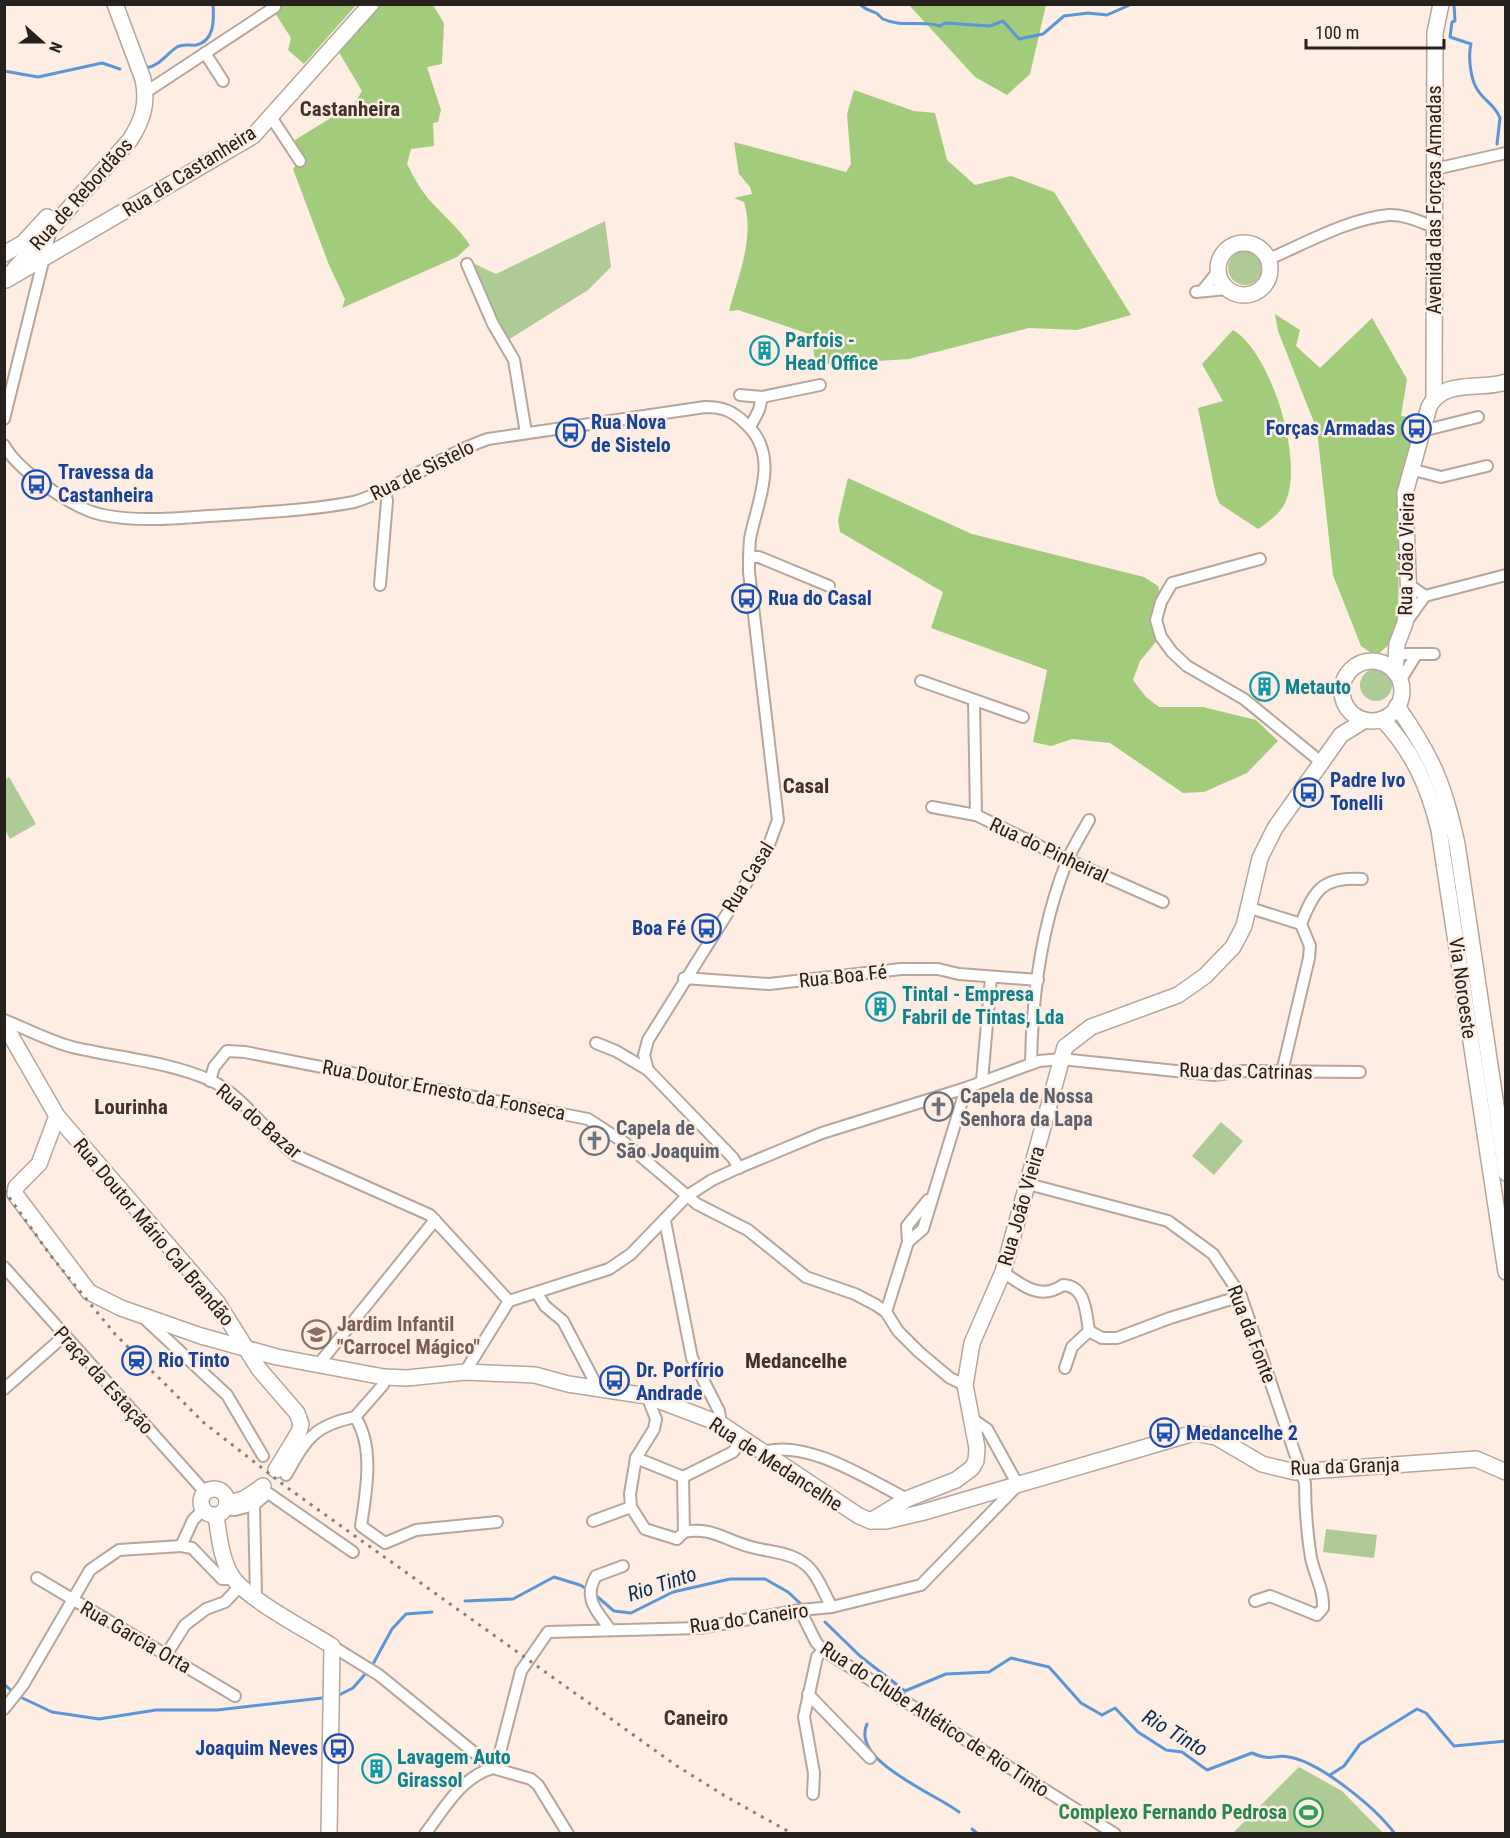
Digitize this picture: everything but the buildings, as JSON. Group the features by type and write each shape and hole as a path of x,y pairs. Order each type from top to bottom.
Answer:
{"street":[{"name":"Rua de Rebordãos","path":"4,254 15,249 31,234 120,139 134,116 137,98 135,82 106,4"},
{"path":"115,4 146,92 276,8"},
{"name":"Rua da Castanheira","path":"6,279 253,136 371,4"},
{"name":"Avenida das Forças Armadas","path":"1434,396 1434,33 1441,4"},
{"path":"205,53 223,81"},
{"name":"Rua de Rebordãos","path":"6,279 130,140 144,114 146,92"},
{"path":"271,117 300,161"},
{"path":"1435,169 1506,153"},
{"path":"1269,259 1341,229 1389,215 1414,219 1434,227"},
{"path":"53,224 55,237 68,245"},
{"path":"4,418 53,224"},
{"path":"1218,271 1199,291 1227,289 1242,295 1257,292 1268,281 1269,259 1258,246 1241,242 1226,249 1218,263 1218,271 1227,289"},
{"path":"4,259 8,266 6,279"},
{"path":"467,264 493,324 514,360 526,433"},
{"path":"1434,396 1454,388 1495,386 1506,382"},
{"path":"740,395 762,397 820,385"},
{"name":"Rua João Vieira","path":"1397,676 1397,649 1405,623 1408,585 1404,508 1410,469 1434,396"},
{"path":"750,427 759,410 762,397"},
{"name":"Rua de Sistelo","path":"5,448 48,488 74,505 100,515 128,519 175,518 334,506 385,491 464,447 488,439 705,406 721,407 735,413 750,427"},
{"path":"1422,431 1478,417"},
{"name":"Rua Casal","path":"648,1070 644,1055 648,1040 684,978 767,850 778,820 749,557 751,538 764,487 765,464 759,443 750,427"},
{"path":"1410,469 1441,477 1487,466"},
{"path":"380,585 387,501 385,491"},
{"path":"749,557 759,557 829,586"},
{"path":"1260,559 1172,583 1161,602 1156,620 1161,637 1188,666 1244,699 1321,762"},
{"path":"1405,623 1425,596 1506,575"},
{"path":"1408,585 1425,596"},
{"path":"1397,649 1416,655 1434,654"},
{"name":"Rua João Vieira","path":"1376,661 1397,649"},
{"path":"1397,676 1416,655"},
{"path":"1376,661 1397,676 1401,698 1397,706 1382,718 1365,720 1354,715 1347,706 1342,689 1349,671 1365,662 1376,661"},
{"path":"921,681 1023,717"},
{"path":"974,700 976,815"},
{"name":"Rua João Vieira","path":"1341,735 1347,706"},
{"name":"Via Noroeste","path":"1397,706 1430,756 1448,802 1457,844 1506,1173"},
{"name":"Via Noroeste","path":"1382,718 1403,742 1418,767 1432,801 1439,830 1506,1272"},
{"name":"Rua João Vieira","path":"871,1521 907,1499 956,1480 972,1468 977,1449 965,1385 972,1343 1003,1272 1065,1047 1082,1032 1178,995 1205,975 1239,936 1260,858 1266,843 1285,812 1341,735 1365,720"},
{"name":"Rua do Pinheiral","path":"932,807 976,815 1068,860 1163,902"},
{"path":"1031,1064 1038,981 1046,932 1068,860 1089,820"},
{"path":"1282,1072 1309,958 1310,946 1301,924 1312,898 1329,881 1344,878 1362,879"},
{"path":"1247,907 1301,924"},
{"name":"Rua Boa Fé","path":"684,978 769,984 901,969 938,969 991,978 1038,981"},
{"path":"982,1081 991,978"},
{"name":"Rua do Bazar","path":"4,1020 72,1047 151,1062 210,1081 228,1092 276,1140 295,1155 430,1215 509,1301"},
{"name":"Rua Doutor Mário Cal Brandão","path":"4,1024 57,1116 217,1302 248,1351"},
{"path":"596,1043 616,1051 648,1070 709,1132 739,1168"},
{"name":"Rua Doutor Ernesto da Fonseca","path":"210,1081 214,1067 227,1051 245,1052 588,1119 601,1126 687,1196 748,1230 806,1277 855,1294 886,1312 898,1331 919,1352 950,1378 965,1385"},
{"name":"Rua das Catrinas","path":"509,1301 609,1269 631,1254 687,1196 712,1180 832,1130 966,1088 1031,1064 1061,1059 1214,1075 1227,1072 1360,1072"},
{"path":"886,1312 908,1242 923,1229 966,1088"},
{"path":"57,1116 39,1164 16,1187 15,1194 89,1292 140,1315 248,1351 259,1370 297,1413 301,1424 281,1473"},
{"name":"Rua da Fonte","path":"1028,1184 1168,1221 1213,1254 1228,1272 1241,1296 1302,1471 1311,1557 1321,1585 1323,1608 1317,1615 1270,1596 1255,1601"},
{"path":"318,1365 435,1220"},
{"path":"665,1221 692,1358 719,1411 722,1424"},
{"name":"Praça da Estação","path":"4,1267 205,1492 213,1489 222,1491 218,1509"},
{"path":"1003,1272 1036,1292 1049,1292 1063,1285 1078,1290 1082,1295 1089,1331"},
{"path":"537,1293 545,1306 563,1321 598,1388"},
{"path":"1089,1331 1102,1338 1117,1338 1241,1296"},
{"path":"465,1372 509,1301"},
{"path":"140,1315 226,1395 263,1456"},
{"path":"1065,1368 1071,1347 1089,1331"},
{"path":"4,1389 64,1336"},
{"name":"Rua de Medancelhe","path":"248,1351 384,1377 465,1372 535,1375 568,1384 647,1396 722,1424 843,1507 871,1521"},
{"path":"281,1473 308,1438 326,1426 355,1417 382,1385 384,1377"},
{"path":"647,1396 656,1419 654,1430 636,1458 630,1494 631,1507 645,1529 677,1539 684,1532 694,1530 717,1533 749,1547 794,1556 812,1570 832,1607"},
{"path":"355,1417 364,1430 366,1445 361,1526 385,1544 416,1530 497,1522"},
{"path":"871,1521 896,1520 1018,1485 987,1429 971,1418"},
{"name":"Rua da Granja","path":"1018,1485 1194,1433 1216,1437 1262,1464 1302,1471 1476,1459 1506,1472"},
{"path":"636,1458 683,1477 734,1452 743,1439"},
{"path":"763,1452 781,1448 804,1451 845,1467 907,1499"},
{"path":"683,1477 684,1532"},
{"name":"Rua do Caneiro","path":"493,1768 498,1760 521,1671 548,1632 609,1628 700,1628 800,1610 832,1607 921,1585 1018,1485"},
{"path":"181,1546 193,1520 244,1499 263,1486"},
{"path":"205,1492 201,1500 218,1509 235,1510 254,1505 268,1493 353,1552"},
{"path":"254,1505 256,1597"},
{"path":"593,1521 631,1507"},
{"path":"218,1509 225,1560 238,1582 256,1597 379,1674 493,1768 531,1779 538,1785 568,1833"},
{"path":"4,1708 23,1686 90,1570 119,1550 181,1546 192,1548 222,1579 238,1582"},
{"path":"609,1628 590,1601 590,1588 596,1576 623,1566"},
{"name":"Rua Garcia Orta","path":"37,1578 235,1696"},
{"path":"166,1655 184,1625 206,1609 225,1602 238,1582"},
{"name":"Rua do Clube Atlético de Rio Tinto","path":"800,1610 816,1642 823,1650 1115,1833"},
{"path":"328,1833 332,1646"},
{"path":"813,1794 814,1773 804,1717 817,1657 823,1650"},
{"path":"808,1694 870,1758"},
{"path":"425,1833 454,1795 481,1772 493,1768"}],"green space":[{"path":"270,5 356,5 304,64 288,50 291,38"},
{"path":"378,5 433,5 444,23 442,64 427,67 441,110 438,122 433,123 434,146 411,149 407,164 428,198 470,245 457,257 342,308 345,299 329,265 293,169 300,161 295,140 355,103 362,91 337,49"},
{"path":"909,5 1046,5 1030,74 1007,95 975,77"},
{"path":"854,90 914,111 935,113 947,160 975,185 1011,176 1054,192 1131,315 1077,330 1029,328 909,359 829,364 815,363 812,335 738,310 729,311 744,257 748,229 744,202 734,198 752,194 750,187 739,174 734,142 846,172 851,164 847,114"},
{"path":"605,221 611,267 588,290 508,340 473,267 475,264 496,274"},
{"path":"1245,251 1257,256 1262,268 1257,280 1245,285 1233,280 1228,268 1233,256"},
{"path":"1275,314 1300,330 1296,346 1320,368 1372,318 1407,379 1401,416 1418,418 1400,479 1398,619 1390,644 1379,653 1370,652 1361,646 1333,575 1317,430 1278,331"},
{"path":"1233,330 1247,342 1272,384 1288,437 1291,462 1290,485 1285,503 1277,514 1258,529 1220,504 1216,495 1198,408 1223,401 1202,364"},
{"path":"848,478 972,534 1144,577 1158,586 1163,605 1159,618 1164,632 1140,661 1133,680 1146,697 1159,707 1203,707 1256,720 1278,741 1247,773 1204,792 1183,793 1110,743 1072,739 1051,746 1033,742 1047,670 931,628 943,592 840,532 838,520"},
{"path":"1376,669 1388,673 1392,685 1388,697 1376,701 1364,697 1360,685 1364,673"},
{"path":"9,777 36,824 10,839 5,830 5,780"},
{"path":"1221,1122 1243,1141 1214,1175 1192,1156"},
{"path":"1326,1529 1377,1535 1374,1558 1323,1552"},
{"name":"Complexo Fernando Pedrosa","path":"1299,1767 1342,1791 1383,1833 1233,1833"}],"waterway":[{"path":"146,68 159,62 177,47 196,45 207,39 212,29 213,4"},
{"path":"860,4 877,13 882,19 897,23 990,26 1003,21 1019,39 1043,34 1064,16 1088,13 1107,15 1132,4"},
{"path":"1454,4 1455,21 1452,22 1450,37 1471,44 1470,62 1474,82 1479,92 1496,110 1500,118 1497,144"},
{"path":"4,71 38,77 102,63 120,69"},
{"name":"Rio Tinto","path":"465,1601 513,1599 554,1577 589,1590"},
{"name":"Rio Tinto","path":"594,1594 614,1611 631,1613 673,1592 730,1579 765,1579 788,1592 802,1605"},
{"name":"Rio Tinto","path":"373,1664 392,1629 406,1614 432,1612"},
{"name":"Rio Tinto","path":"825,1622 860,1656 905,1691 946,1674 989,1672 1011,1658 1049,1667 1081,1703 1102,1715 1115,1708 1138,1732 1166,1750 1182,1752 1207,1770 1252,1753 1264,1757 1289,1757 1316,1767 1361,1800 1395,1834"},
{"name":"Rio Tinto","path":"339,1695 353,1688 367,1672"},
{"name":"Rio Tinto","path":"4,1684 16,1695 52,1712 99,1719 156,1710 217,1710 322,1698"},
{"path":"1330,1775 1344,1766 1360,1744 1417,1709 1426,1713 1454,1746 1506,1741"},
{"path":"867,1724 865,1738 871,1751 883,1763 915,1786 959,1812"},
{"path":"972,1829 978,1834"}],"railway":[{"path":"4,1190 51,1256 115,1334 203,1422 285,1486 677,1766 793,1834"}],"place":[{"name":"Parfois - Head Office","path":"764,351"},
{"name":"Forças Armadas","path":"1416,428"},
{"name":"Rua Nova de Sistelo","path":"570,433"},
{"name":"Travessa da Castanheira","path":"37,484"},
{"name":"Rua do Casal","path":"747,598"},
{"name":"Metauto","path":"1264,687"},
{"name":"Padre Ivo Tonelli","path":"1309,792"},
{"name":"Boa Fé","path":"707,928"},
{"name":"Tintal - Empresa Fabril de Tintas, Lda","path":"881,1006"},
{"name":"Capela de Nossa Senhora da Lapa","path":"939,1107"},
{"name":"Capela de São Joaquim","path":"595,1140"},
{"name":"Jardim Infantil \"Carrocel Mágico\"","path":"316,1335"},
{"name":"Rio Tinto","path":"137,1360"},
{"name":"Dr. Porfírio Andrade","path":"615,1381"},
{"name":"Medancelhe 2","path":"1165,1433"},
{"name":"Joaquim Neves","path":"339,1748"},
{"name":"Lavagem Auto Girassol","path":"376,1769"},
{"name":"Complexo Fernando Pedrosa","path":"1308,1812"}],"district":[{"name":"Castanheira","path":"350,109"},
{"name":"Casal","path":"806,786"},
{"name":"Lourinha","path":"131,1107"},
{"name":"Medancelhe","path":"796,1361"},
{"name":"Caneiro","path":"696,1718"}]}
